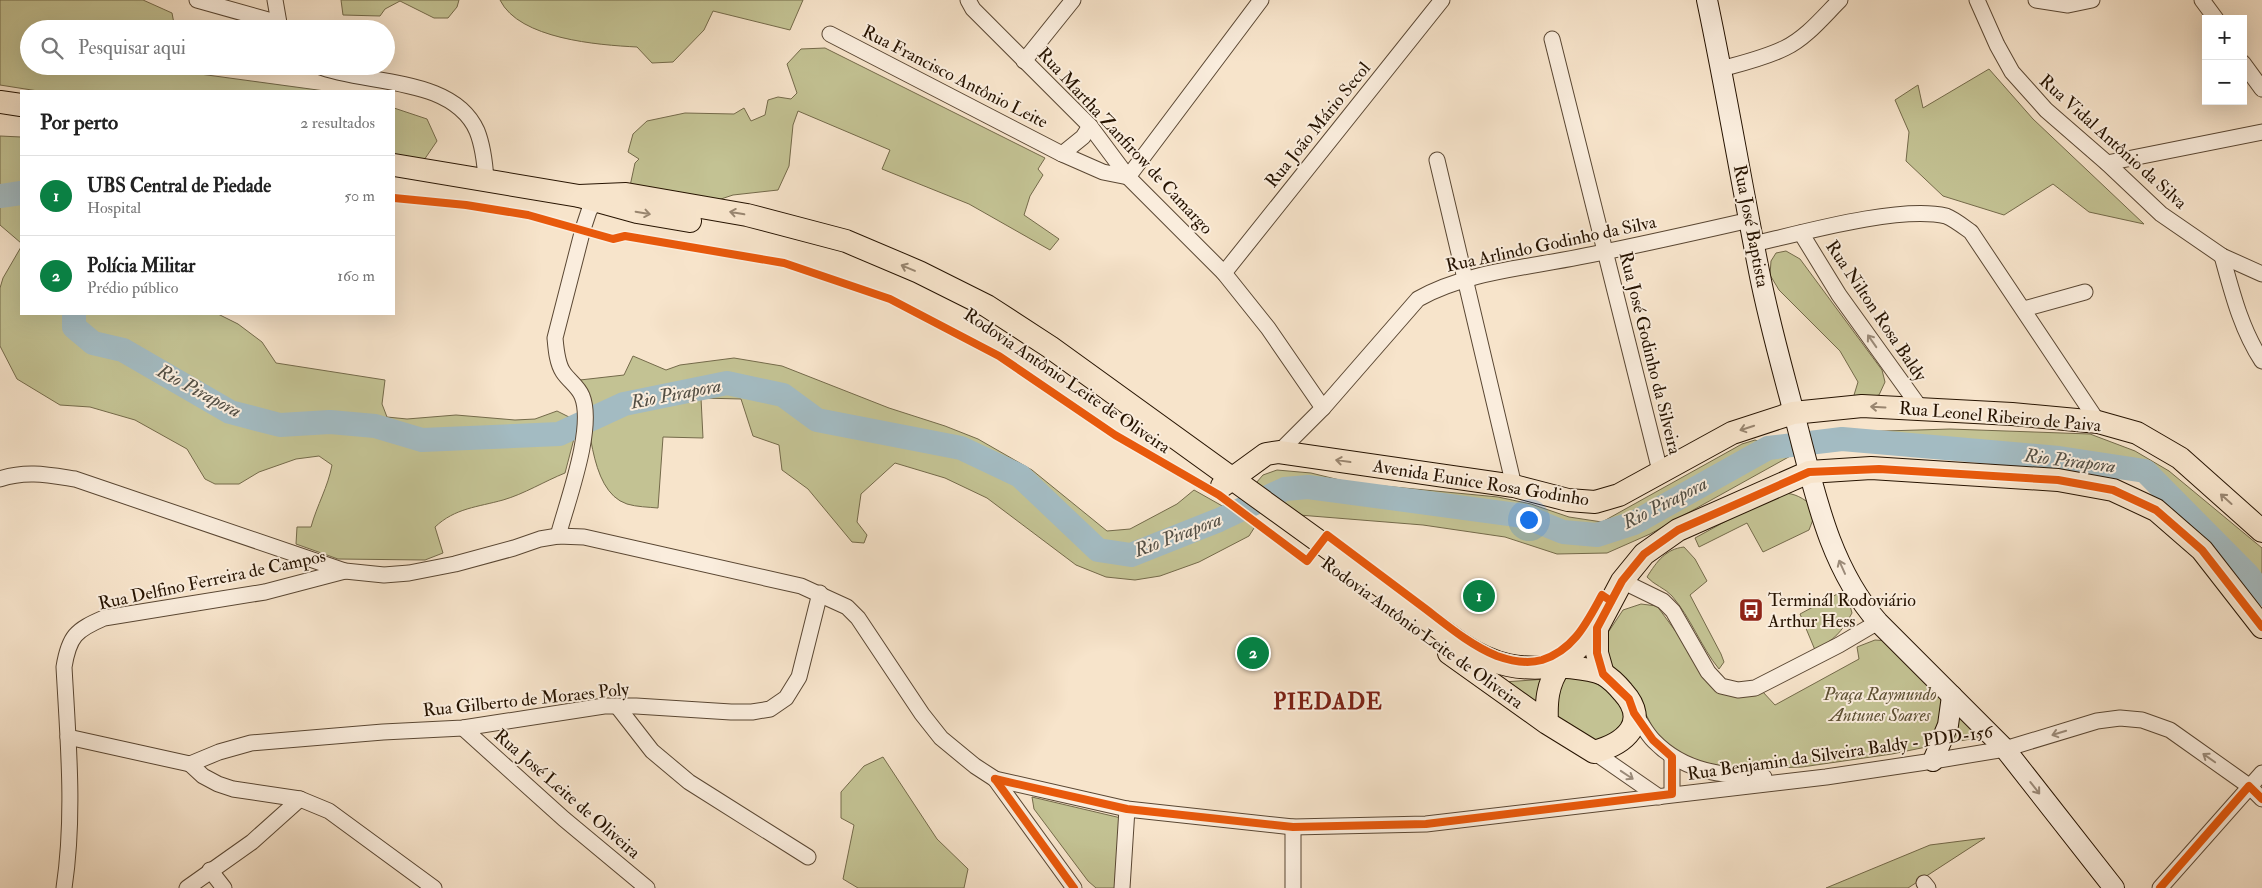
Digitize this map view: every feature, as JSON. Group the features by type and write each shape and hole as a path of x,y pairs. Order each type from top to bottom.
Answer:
{"main road":[{"path":"0,102 20,106"},
{"name":"Rodovia Antônio Leite de Oliveira","path":"395,165 591,197 637,212 763,234 843,257 916,287 978,317 1230,485 1487,680 1547,723 1594,752"},
{"name":"Rodovia Antônio Leite de Oliveira","path":"591,197 626,194 746,215 846,241 919,272 987,306 1050,347 1207,460 1230,485"},
{"name":"Rua Leonel Ribeiro de Paiva","path":"1795,419 1862,406 2012,414 2098,422 2137,433 2180,458 2262,531"},
{"name":"Avenida Eunice Rosa Godinho","path":"1230,485 1252,462 1266,454 1279,452 1514,486 1568,500 1595,502 1619,495 1732,433 1795,419"},
{"path":"1207,460 1252,462"},
{"path":"1487,680 1550,668 1597,628 1622,582 1644,554 1678,530 1809,472 1871,468 2058,480 2113,490 2156,510 2202,550 2262,626"},
{"name":"Rodovia Antônio Leite de Oliveira","path":"1273,517 1479,656 1498,664 1583,669 1603,674"},
{"path":"1594,752 1623,740 1632,729 1634,713 1629,699 1603,674 1597,653 1597,628"},
{"name":"Rodovia Antônio Leite de Oliveira","path":"1547,723 1546,705 1548,689 1554,676 1550,668"}],"street":[{"path":"197,0 261,20"},
{"path":"274,0 279,20"},
{"name":"Rua Martha Zanfirow de Camargo","path":"968,0 973,9 1090,126 1128,177 1224,273 1268,328 1323,408"},
{"path":"1024,60 1073,0"},
{"path":"1128,177 1261,0"},
{"name":"Rua João Mário Secol","path":"1224,273 1442,0"},
{"name":"Rua José Baptista","path":"1707,0 1722,69 1754,244 1809,472"},
{"path":"1722,69 1786,48 1805,34 1840,0"},
{"name":"Rua Vidal Antônio da Silva","path":"1978,0 1997,45 2012,72 2046,110 2107,162 2161,214 2222,256 2262,274"},
{"path":"2036,0 2068,5 2092,0"},
{"path":"2202,0 2213,15"},
{"name":"Rua Francisco Antônio Leite","path":"830,34 1062,154 1103,172 1128,177"},
{"name":"Rua José Godinho da Silveira","path":"1552,39 1660,471"},
{"path":"2247,68 2262,89"},
{"path":"351,75 392,82 431,92 464,112 477,131 484,159 486,180"},
{"path":"1062,154 1083,137 1090,126"},
{"path":"2107,162 2262,132"},
{"path":"1437,160 1514,486"},
{"path":"558,536 583,442 586,415 583,397 577,387 562,372 555,338 591,197"},
{"path":"1754,244 1871,219 1924,213 1948,217 1972,232 2098,422"},
{"name":"Rua Arlindo Godinho da Silva","path":"1279,452 1323,408 1418,299 1437,288 1465,279 1606,252 1750,220"},
{"name":"Rua Nilton Rosa Baldy","path":"1801,234 1839,295 1921,409"},
{"path":"2222,256 2240,317 2252,346 2262,361"},
{"path":"2024,309 2085,292"},
{"path":"1809,472 1824,523 1843,571 1862,604 2005,749 2114,888"},
{"name":"Rua Benjamin da Silveira Baldy - PDD-156","path":"0,479 11,475 33,473 75,479 346,571 384,574 409,573 455,564 558,536 584,537 769,577 820,593 847,607 858,618 922,714 941,738 975,766 995,779 1127,809 1293,828 1426,824 1826,777 1933,761 2005,749 2097,721 2120,718 2142,720 2170,730 2248,786 2262,800"},
{"name":"Rua Delfino Ferreira de Campos","path":"64,888 69,855 68,737 64,667 67,648 76,633 85,626 104,618 265,592 346,571"},
{"path":"1622,582 1663,601 1673,611 1708,672 1721,686 1738,690 1756,688 1878,622"},
{"name":"Rua Gilberto de Moraes Poly","path":"190,764 219,752 251,743 383,732 463,728 569,711 617,706 731,712 752,712 770,709 786,698 799,677 820,593"},
{"path":"1933,761 1948,725 1952,696"},
{"path":"617,706 652,751 689,782 808,857"},
{"path":"1634,713 1653,740 1672,757 1701,771 1718,775 1752,777 1826,777"},
{"name":"Rua José Leite de Oliveira","path":"463,728 564,819 647,888"},
{"path":"68,737 190,764 203,776 233,789 300,799 329,811 434,888"},
{"name":"Rodovia Antônio Leite de Oliveira","path":"1594,752 1666,796"},
{"path":"1666,796 1672,757"},
{"path":"1701,771 1713,790"},
{"path":"2160,888 2248,786 2262,773"},
{"path":"995,779 1074,888"},
{"path":"187,888 252,842 300,799"},
{"path":"1122,888 1127,809"},
{"path":"1293,828 1293,888"},
{"path":"210,870 224,888"}],"green space":[{"path":"0,0 143,0 172,13 173,20 20,20 20,75 207,75 318,90 32,90 0,85"},
{"path":"341,0 459,0 457,7 448,18 434,18 400,1 385,9 380,16 343,15"},
{"path":"500,0 803,0 790,30 713,11 704,30 673,62 652,63 637,47 582,42 541,31 524,24 510,13"},
{"path":"825,48 1045,158 1038,169 1043,175 1030,196 1024,215 1059,239 1050,250 969,204 882,169 890,150 798,111 793,125 789,166 778,190 733,195 718,200 630,186 635,163 639,159 628,152 633,134 647,121 685,113 734,114 744,108 751,121 765,115 768,100 778,97 791,99 797,93 787,64 801,49"},
{"path":"1989,69 2033,119 2144,224 2089,212 2053,184 2004,215 1943,196 1906,161 1909,132 1895,100 1918,85 1923,108"},
{"path":"395,108 427,119 437,141 424,160 395,154"},
{"path":"0,136 20,137 20,242 0,225"},
{"path":"20,249 20,315 220,315 238,324 262,342 276,363 385,380 382,404 387,417 407,419 456,415 515,420 535,419 557,411 571,418 576,431 565,473 527,491 503,500 467,509 451,516 435,527 443,553 425,560 338,559 296,544 297,527 311,527 330,473 332,465 319,456 296,459 259,472 239,484 215,484 205,479 187,449 135,420 90,407 60,405 17,379 0,346 0,288 3,278"},
{"path":"1786,251 1800,259 1882,370 1885,382 1879,395 1847,402 1854,395 1858,382 1840,351 1779,290 1770,275 1771,261 1776,253"},
{"path":"633,356 666,370 680,365 734,358 782,366 889,408 945,426 978,439 1032,470 1107,531 1130,529 1177,504 1194,490 1256,525 1249,536 1199,562 1160,576 1135,580 1106,577 1076,565 987,498 945,478 895,463 861,494 857,522 867,535 864,543 852,542 808,489 782,470 779,445 753,436 741,399 701,398 703,438 663,437 658,508 627,504 614,496 604,484 597,468 580,380 624,375"},
{"path":"1950,429 2090,434 2135,451 2169,471 2262,548 2262,591 2150,485 2116,470 2033,462 1827,449 1820,433"},
{"path":"1755,440 1794,454 1650,534 1607,553 1557,554 1505,537 1423,525 1299,515 1256,483 1263,475 1277,470 1311,473 1352,483 1498,497 1531,504 1569,517 1602,522 1742,444"},
{"path":"1782,493 1799,497 1814,507 1814,517 1809,530 1763,552 1747,523 1699,547 1695,538 1768,498"},
{"path":"1684,547 1695,559 1707,581 1690,595 1721,654 1724,662 1719,669 1679,605 1669,593 1647,577 1662,557 1672,550"},
{"path":"1841,592 1849,602 1852,613 1837,635 1815,650 1800,614"},
{"name":"Praça Raymundo Antunes Soares","path":"1641,604 1657,606 1721,693 1741,697 1762,691 1775,705 1859,659 1857,647 1875,640 1891,641 1948,706 1936,745 1892,754 1802,767 1735,769 1694,762 1672,748 1656,734 1630,683 1610,670 1604,656 1607,634 1623,610"},
{"path":"1566,678 1601,680 1628,717 1604,742 1577,732 1555,713 1554,694"},
{"path":"1547,679 1541,711 1504,682"},
{"path":"1959,712 1983,737 1953,742"},
{"path":"883,757 937,839 968,869 964,888 858,888 843,879 854,825 841,818 841,792 864,766"},
{"path":"1032,797 1121,818 1120,888 1096,888 1088,881 1034,809"},
{"path":"1985,838 1908,888 1826,888 1930,845"}],"waterway":[{"name":"Rio Pirapora","path":"0,196 20,193"},
{"name":"Rio Pirapora","path":"74,315 74,327 93,343 123,350 230,412 280,425 330,422 375,426 422,440 559,434 624,404 727,383 783,395 817,420 961,448 1020,476 1098,550 1131,555 1219,520 1285,489 1308,487 1524,516 1563,532 1597,535 1634,523 1768,448 1842,439 2059,458 2145,471 2248,575 2262,594"}],"cycle path":[{"path":"395,198 466,205 528,215 613,239 625,236 784,263 890,299 999,356 1115,435 1219,495 1307,561 1327,535 1461,636 1497,656 1514,661 1531,662 1553,655 1563,649 1578,634 1602,595 1611,601"},
{"path":"995,779 1127,809 1293,827 1426,824 1672,794 1672,757 1653,740 1634,713 1629,699 1603,674 1597,653 1597,628 1622,581 1644,554 1678,530 1809,472 1879,469 2058,480 2113,490 2156,510 2202,550 2262,627"},
{"path":"995,779 1074,888"},
{"path":"2160,888 2249,786 2262,799"}],"place":[{"name":"UBS Central de Piedade","path":"1479,596"},
{"name":"Terminál Rodoviário Arthur Hess","path":"1751,610"},
{"name":"Polícia Militar","path":"1253,653"}],"district":[{"name":"PIEDADE","path":"1328,702"}]}
